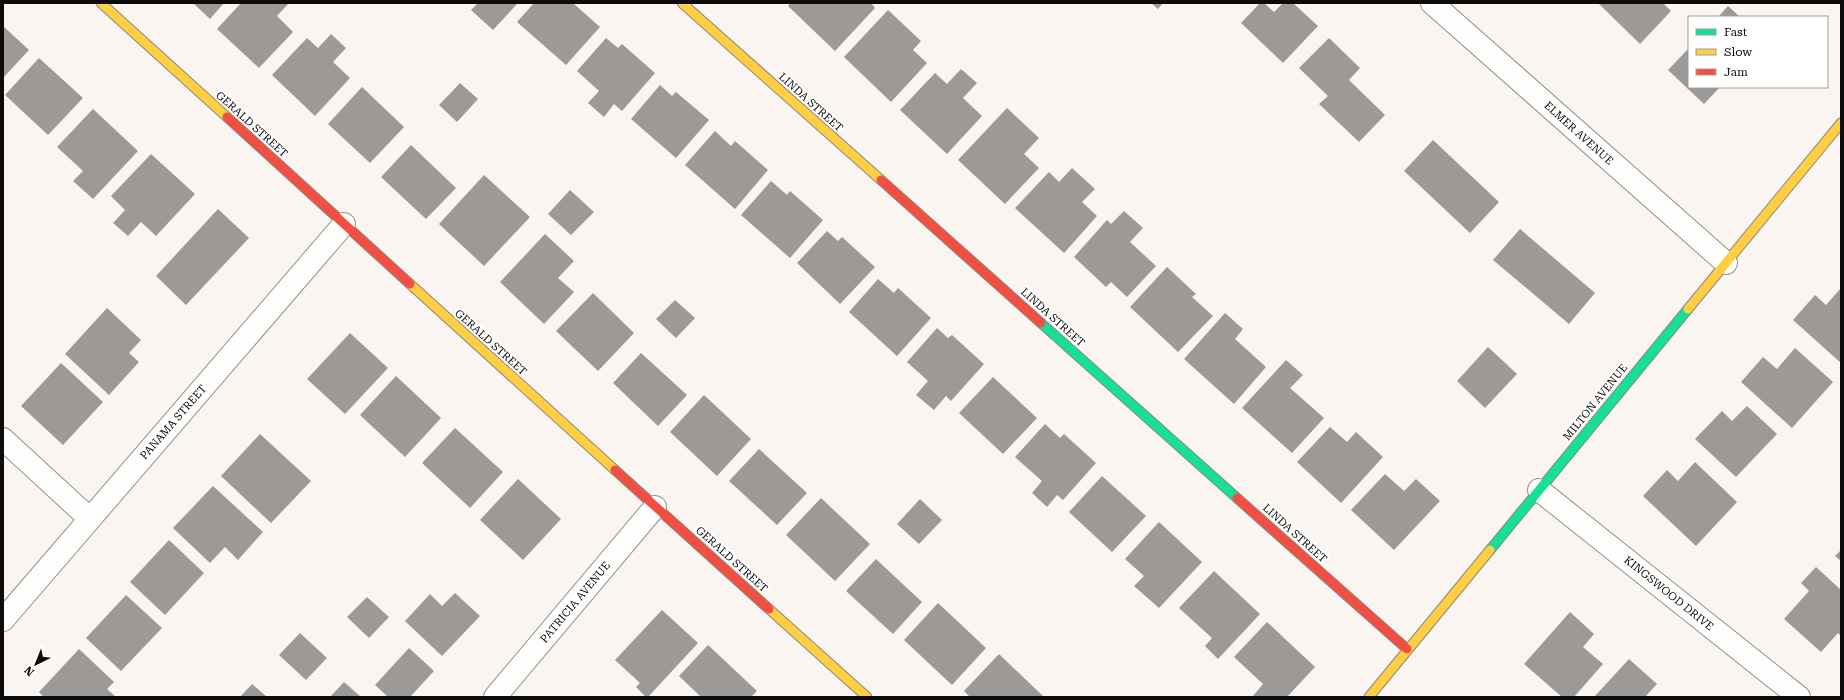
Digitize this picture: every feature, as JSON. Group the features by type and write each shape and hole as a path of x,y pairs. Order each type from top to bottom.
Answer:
{"street":[{"name":"GERALD STREET","path":"101,3 655,507 867,697"},
{"name":"LINDA STREET","path":"682,3 1407,649"},
{"name":"ELMER AVENUE","path":"1432,3 1726,263"},
{"name":"MILTON AVENUE","path":"1369,697 1841,123"},
{"name":"PANAMA STREET","path":"3,620 89,518 344,224"},
{"path":"3,439 89,518"},
{"name":"KINGSWOOD DRIVE","path":"1539,490 1799,697"},
{"name":"PATRICIA AVENUE","path":"495,697 655,507"}],"building":[{"path":"193,3 224,3 210,19"},
{"path":"241,3 289,3 277,16 293,32 259,68 217,29"},
{"path":"478,3 518,3 493,30 471,10"},
{"path":"534,3 573,3 600,27 566,65 517,22"},
{"path":"791,3 871,3 875,8 835,51 788,6"},
{"path":"1151,3 1163,3 1158,9"},
{"path":"1260,3 1264,3 1274,12 1283,3 1293,3 1318,26 1283,63 1241,23"},
{"path":"1598,3 1663,3 1671,11 1640,44"},
{"path":"1728,6 1739,16 1719,16"},
{"path":"888,10 921,41 913,50 927,63 891,102 844,57"},
{"path":"3,26 29,50 3,78"},
{"path":"331,34 346,48 333,62 350,78 315,116 272,75 307,38 318,48"},
{"path":"606,38 618,48 622,44 655,73 622,111 614,104 604,117 588,103 599,91 577,71"},
{"path":"1329,38 1360,68 1349,80 1385,115 1359,142 1319,104 1328,96 1299,68"},
{"path":"1688,49 1688,88 1719,88 1704,104 1668,70"},
{"path":"39,58 83,98 48,135 5,95"},
{"path":"961,69 977,83 963,98 982,116 947,154 900,110 935,73 947,84"},
{"path":"460,83 478,99 457,122 439,105"},
{"path":"660,85 672,96 676,92 709,120 676,158 631,119"},
{"path":"362,87 404,127 370,163 328,124"},
{"path":"1007,108 1039,138 1024,154 1039,168 1005,204 958,160"},
{"path":"93,109 138,151 93,199 73,181 83,171 57,147"},
{"path":"715,131 731,146 735,141 768,170 735,209 685,165"},
{"path":"1433,140 1499,202 1470,233 1404,171"},
{"path":"411,145 456,188 426,219 381,177"},
{"path":"151,154 195,194 156,236 141,222 128,236 113,223 125,210 111,196"},
{"path":"1072,168 1095,189 1082,202 1097,216 1064,253 1015,208 1049,172 1059,182"},
{"path":"484,175 530,217 484,266 439,224"},
{"path":"771,181 787,195 790,191 823,220 790,258 741,215"},
{"path":"570,190 594,212 571,235 548,214"},
{"path":"218,209 249,238 186,305 156,276"},
{"path":"1124,211 1143,228 1130,242 1156,266 1127,297 1111,282 1106,287 1074,257 1107,220 1111,224"},
{"path":"1520,229 1595,293 1569,324 1493,260"},
{"path":"827,231 838,241 842,237 875,267 840,304 797,263"},
{"path":"545,234 574,261 558,278 574,292 544,324 500,282"},
{"path":"1167,267 1196,294 1192,297 1213,316 1178,352 1130,307"},
{"path":"878,279 894,293 898,288 931,318 897,356 849,312"},
{"path":"1841,288 1841,363 1793,320 1815,295 1826,305"},
{"path":"593,293 634,333 598,371 556,331"},
{"path":"675,300 695,318 676,338 656,319"},
{"path":"107,308 141,340 129,353 139,362 109,395 65,354"},
{"path":"1225,313 1243,329 1235,339 1266,367 1234,404 1184,359"},
{"path":"937,328 948,338 952,335 984,364 951,401 946,396 934,410 916,395 928,381 907,362"},
{"path":"350,333 388,368 345,414 307,379"},
{"path":"1488,347 1517,374 1485,408 1457,381"},
{"path":"1795,348 1833,382 1792,428 1741,382 1763,357 1777,369"},
{"path":"641,353 687,395 658,426 613,383"},
{"path":"1286,360 1303,375 1290,388 1324,418 1292,453 1242,408"},
{"path":"61,363 103,402 63,445 21,406"},
{"path":"396,376 441,418 405,457 360,415"},
{"path":"993,377 1037,418 1003,454 959,413"},
{"path":"704,395 751,439 717,476 670,432"},
{"path":"1747,406 1777,434 1736,477 1695,439 1722,411 1732,421"},
{"path":"1045,424 1060,438 1064,434 1096,463 1063,500 1057,495 1047,507 1032,493 1042,481 1015,457"},
{"path":"1330,427 1347,442 1356,432 1383,457 1341,503 1297,462"},
{"path":"455,428 503,472 470,508 422,463"},
{"path":"260,434 311,481 271,523 221,476"},
{"path":"759,449 807,493 777,525 729,481"},
{"path":"1695,462 1737,502 1696,546 1643,496 1667,470 1678,481"},
{"path":"1385,474 1404,491 1416,479 1440,501 1394,550 1351,510"},
{"path":"1102,476 1146,516 1112,552 1069,512"},
{"path":"518,479 561,519 523,560 480,520"},
{"path":"213,486 263,532 238,560 225,547 210,563 173,528"},
{"path":"821,498 870,544 835,581 786,535"},
{"path":"920,499 942,520 919,544 897,524"},
{"path":"1159,522 1202,562 1159,608 1134,586 1144,576 1125,559"},
{"path":"169,540 204,573 165,615 130,582"},
{"path":"1841,550 1841,561 1835,556"},
{"path":"876,559 922,602 893,634 846,591"},
{"path":"1816,567 1841,590 1841,636 1838,633 1821,652 1784,619 1809,591 1801,583"},
{"path":"1214,571 1260,614 1218,659 1205,646 1212,638 1179,608"},
{"path":"455,593 480,616 442,656 405,621 430,594 442,606"},
{"path":"126,595 162,628 121,671 86,638"},
{"path":"367,597 389,617 369,638 347,617"},
{"path":"938,603 986,648 952,685 904,640"},
{"path":"662,610 698,643 648,697 646,697 636,687 640,683 615,660"},
{"path":"1570,612 1594,634 1583,647 1603,664 1574,697 1562,697 1524,664"},
{"path":"1267,622 1315,667 1287,697 1252,697 1263,684 1234,657"},
{"path":"300,633 327,658 306,680 279,655"},
{"path":"708,645 757,691 751,697 701,697 679,676"},
{"path":"409,648 434,671 410,697 388,697 375,685"},
{"path":"79,649 114,682 107,689 116,697 44,697 39,692"},
{"path":"999,654 1044,697 970,697 964,691"},
{"path":"1629,659 1657,684 1645,697 1594,697"},
{"path":"344,682 361,697 330,697"},
{"path":"252,684 267,697 240,697"}],"traffic: fast":[{"path":"1490,550 1688,309"},
{"path":"1041,323 1237,498"}],"traffic: slow":[{"path":"101,3 227,117"},
{"path":"682,3 881,180"},
{"path":"1688,309 1841,123"},
{"path":"410,284 615,470"},
{"path":"1369,697 1490,550"},
{"path":"769,609 867,697"}],"traffic: jam":[{"path":"227,117 410,284"},
{"path":"881,180 1041,323"},
{"path":"615,470 769,609"},
{"path":"1237,498 1407,649"}]}
